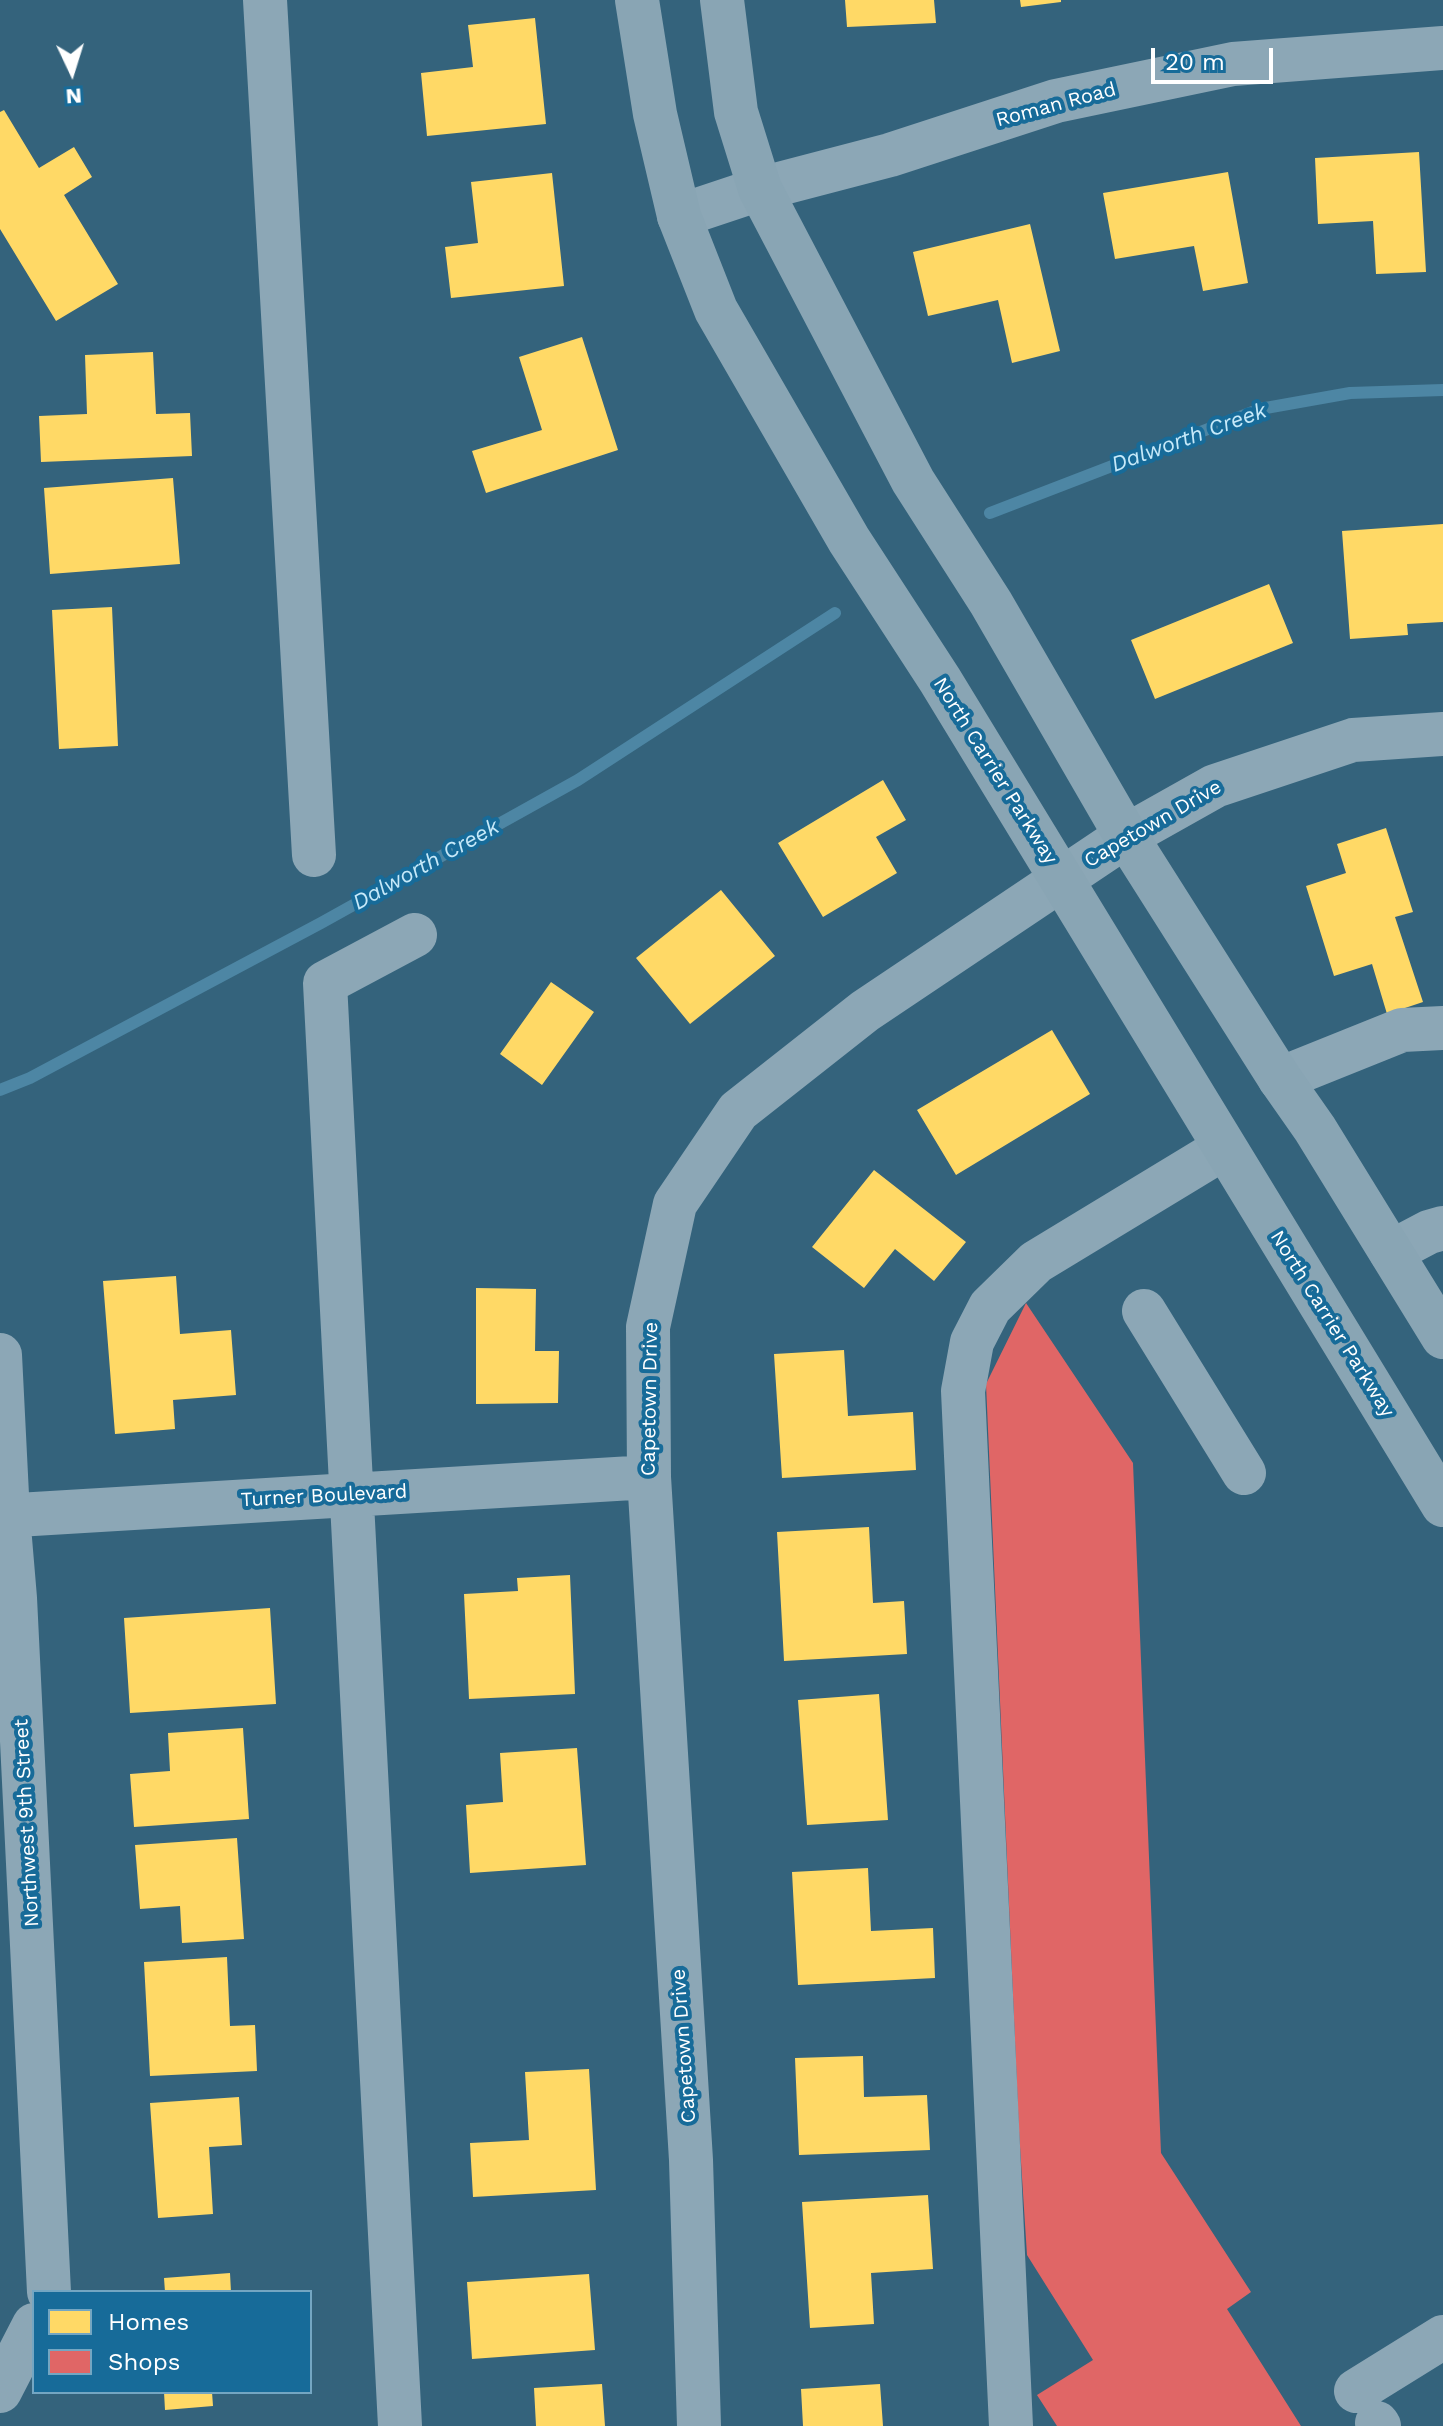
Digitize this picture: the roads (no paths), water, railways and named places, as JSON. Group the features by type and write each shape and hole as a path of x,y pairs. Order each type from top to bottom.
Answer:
{"main road":[{"name":"North Carrier Parkway","path":"637,0 655,114 679,216 716,310 849,540 940,680 1443,1505"},
{"path":"722,0 736,112 760,189 913,481 991,603 1126,836 1315,1129 1443,1337"}],"street":[{"path":"265,0 314,855"},
{"name":"Roman Road","path":"679,216 760,189 890,155 1056,101 1218,67 1443,48"},
{"name":"Capetown Drive","path":"699,2426 691,2160 649,1477 648,1327 675,1204 738,1111 865,1011 1126,836 1215,786 1353,740 1443,734"},
{"path":"400,2426 325,983 415,935"},
{"path":"1280,1079 1402,1030 1443,1028"},
{"path":"1011,2426 963,1391 972,1342 990,1307 1036,1262 1224,1148"},
{"path":"1391,1252 1443,1228"},
{"path":"1144,1311 1244,1473"},
{"name":"Northwest 9th Street","path":"0,1355 4,1516 15,1598 49,2290"},
{"name":"Turner Boulevard","path":"4,1516 649,1477"},
{"path":"0,2391 32,2329"},
{"path":"1371,2413 1443,2337"}],"waterway":[{"name":"Dalworth Creek","path":"990,513 1260,409 1350,393 1443,390"},
{"name":"Dalworth Creek","path":"0,1090 30,1078 321,923 578,780 835,613"}]}
